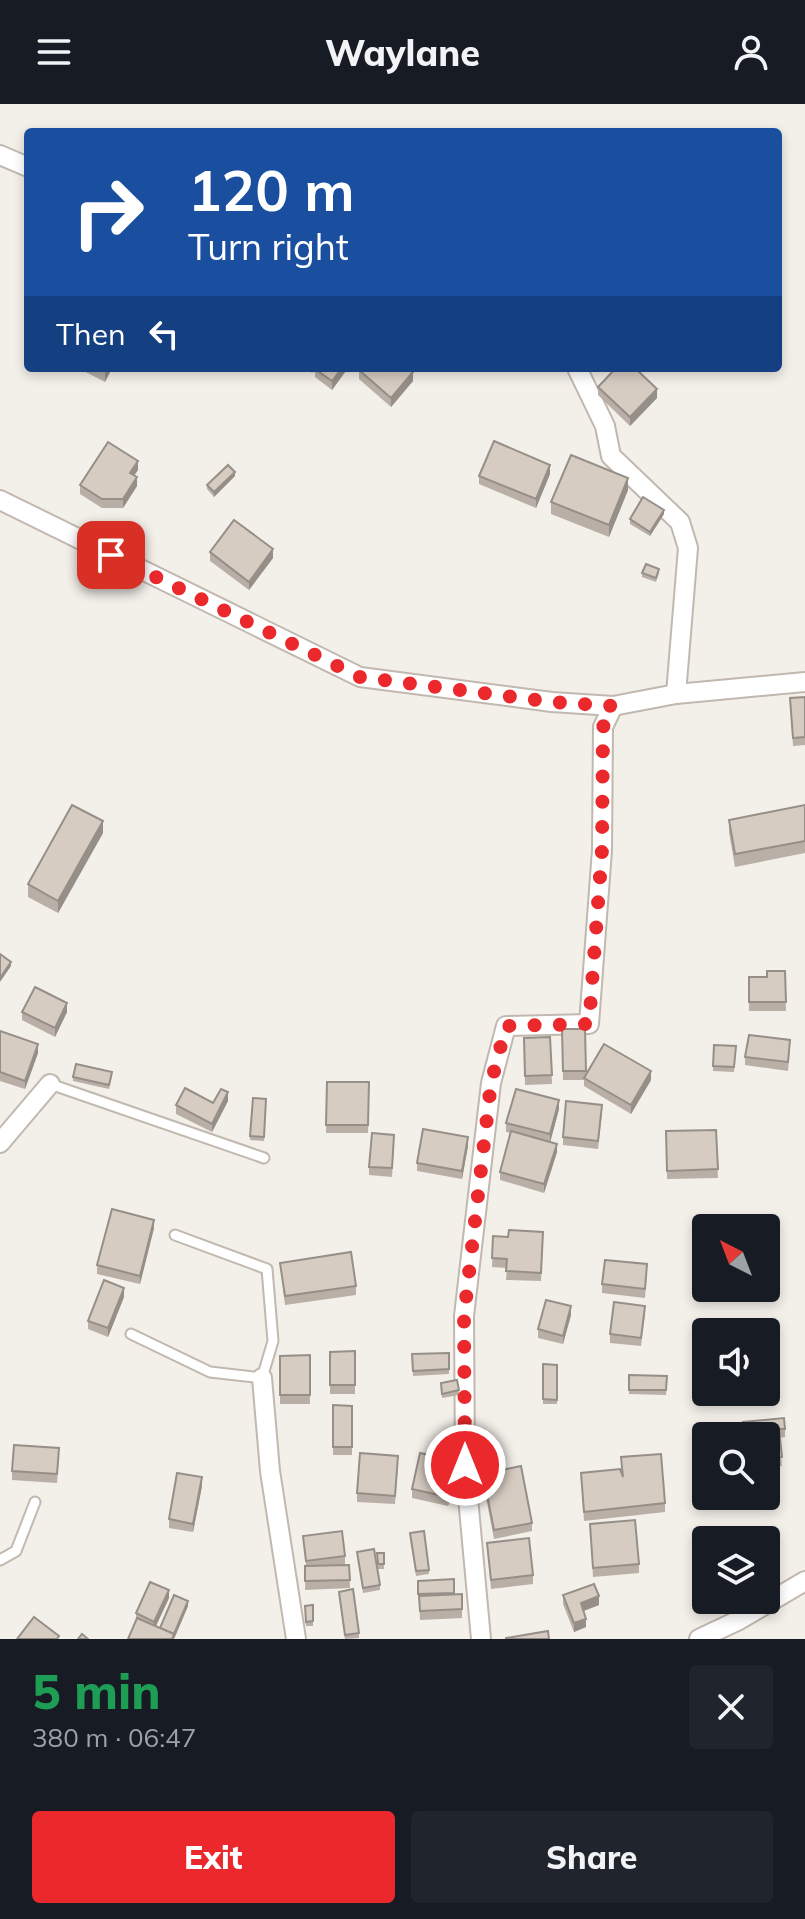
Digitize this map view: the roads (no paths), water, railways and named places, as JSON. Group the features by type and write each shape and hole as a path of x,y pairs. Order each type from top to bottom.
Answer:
{"street":[{"path":"0,155 24,165"},
{"path":"579,372 605,426 611,456 680,522 688,548 676,694"},
{"path":"0,500 360,677 552,702 613,706 676,694 805,682"},
{"path":"481,1639 465,1465 464,1316 491,1083 506,1026 589,1024 602,850 603,727 613,706"},
{"path":"0,1143 50,1084"},
{"path":"262,1378 270,1471 296,1639"},
{"path":"699,1639 739,1620 805,1581"}],"lane":[{"path":"50,1084 264,1158"},
{"path":"131,1334 210,1372 262,1378 273,1341 267,1269 175,1235"},
{"path":"0,1560 16,1551 35,1502"}]}
